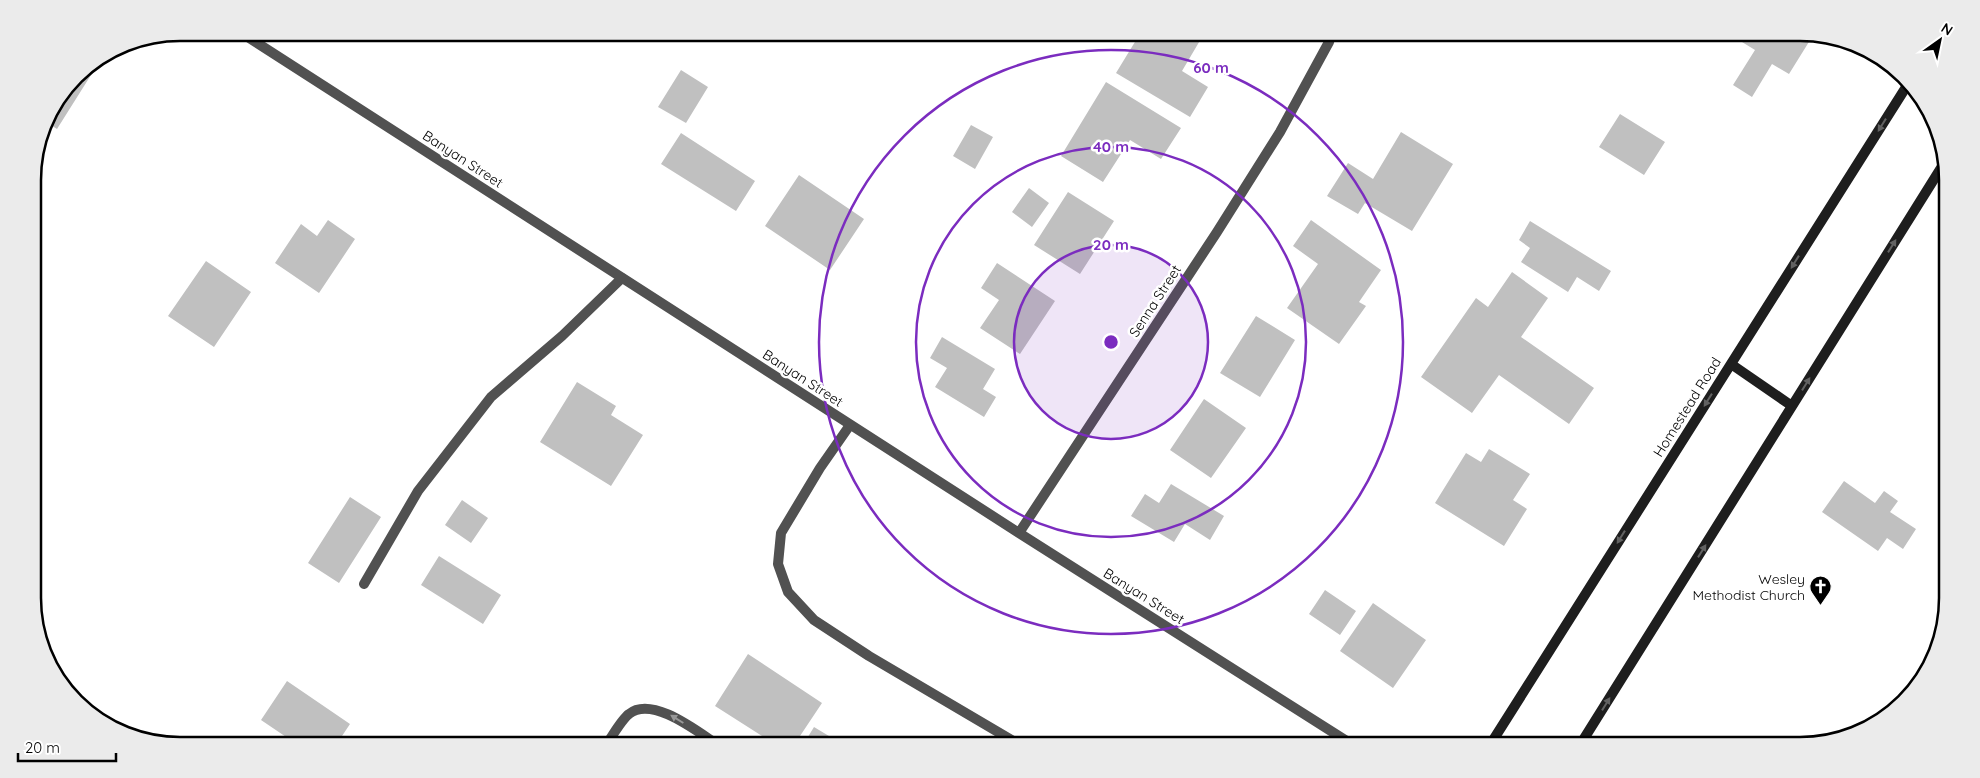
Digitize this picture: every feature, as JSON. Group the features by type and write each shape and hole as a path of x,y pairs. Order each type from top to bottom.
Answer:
{"main road":[{"name":"Homestead Road","path":"1496,736 1904,90"},
{"path":"1586,736 1939,172"},
{"path":"1731,364 1792,406"}],"street":[{"name":"Senna Street","path":"1019,534 1280,132 1329,41"},
{"name":"Banyan Street","path":"255,42 1019,534 1339,736"},
{"path":"364,584 418,491 492,397 562,336 622,278"},
{"path":"850,425 820,468 781,533 778,564 788,592 814,620 869,656 1006,736"},
{"path":"612,737 629,713 646,707 670,715 705,737"}],"building":[{"path":"1135,41 1199,41 1182,71 1208,87 1190,117 1116,73"},
{"path":"1740,41 1809,42 1789,74 1772,64 1752,97 1733,85 1755,50"},
{"path":"681,70 708,87 686,123 658,107"},
{"path":"91,75 91,75 57,129 52,126 60,111 76,89"},
{"path":"1106,82 1181,128 1161,159 1130,140 1103,182 1061,156"},
{"path":"1620,114 1665,142 1644,175 1599,147"},
{"path":"971,125 993,137 975,169 953,156"},
{"path":"1401,132 1453,164 1412,231 1365,203 1358,214 1327,196 1348,163 1373,179"},
{"path":"681,133 755,181 736,211 661,164"},
{"path":"799,175 864,219 830,270 765,226"},
{"path":"1029,188 1049,203 1032,227 1012,212"},
{"path":"1068,192 1114,221 1080,274 1034,245"},
{"path":"328,220 355,239 319,293 275,263 301,224 317,236"},
{"path":"1311,220 1381,270 1359,302 1366,306 1339,344 1287,308 1318,264 1293,246"},
{"path":"1530,221 1611,271 1599,291 1577,277 1568,292 1521,262 1530,248 1519,240"},
{"path":"206,261 251,292 214,347 168,316"},
{"path":"997,263 1055,301 1020,354 980,328 999,300 981,288"},
{"path":"1512,272 1548,298 1521,337 1594,388 1569,424 1499,375 1472,413 1421,377 1476,298 1488,307"},
{"path":"1256,316 1295,340 1260,397 1220,373"},
{"path":"942,337 995,369 983,389 996,397 984,417 935,387 947,368 930,358"},
{"path":"577,382 616,406 611,415 643,435 611,486 540,442"},
{"path":"1204,399 1246,428 1211,478 1170,450"},
{"path":"1489,449 1530,474 1513,500 1527,509 1504,546 1435,503 1466,453 1481,462"},
{"path":"1844,481 1875,503 1884,491 1898,501 1890,512 1916,529 1903,549 1887,538 1878,551 1822,512"},
{"path":"1171,484 1224,516 1210,540 1185,524 1174,542 1131,516 1145,494 1159,503"},
{"path":"350,497 381,517 339,583 308,563"},
{"path":"462,500 488,518 471,543 445,525"},
{"path":"439,556 501,595 483,624 421,585"},
{"path":"1325,590 1356,611 1340,635 1309,614"},
{"path":"1373,603 1426,640 1393,688 1340,651"},
{"path":"748,654 822,703 800,737 763,737 715,706"},
{"path":"287,681 350,724 341,737 286,737 261,720"},
{"path":"814,727 830,737 808,737"}],"place":[{"name":"Wesley Methodist Church","path":"1821,606"}]}
